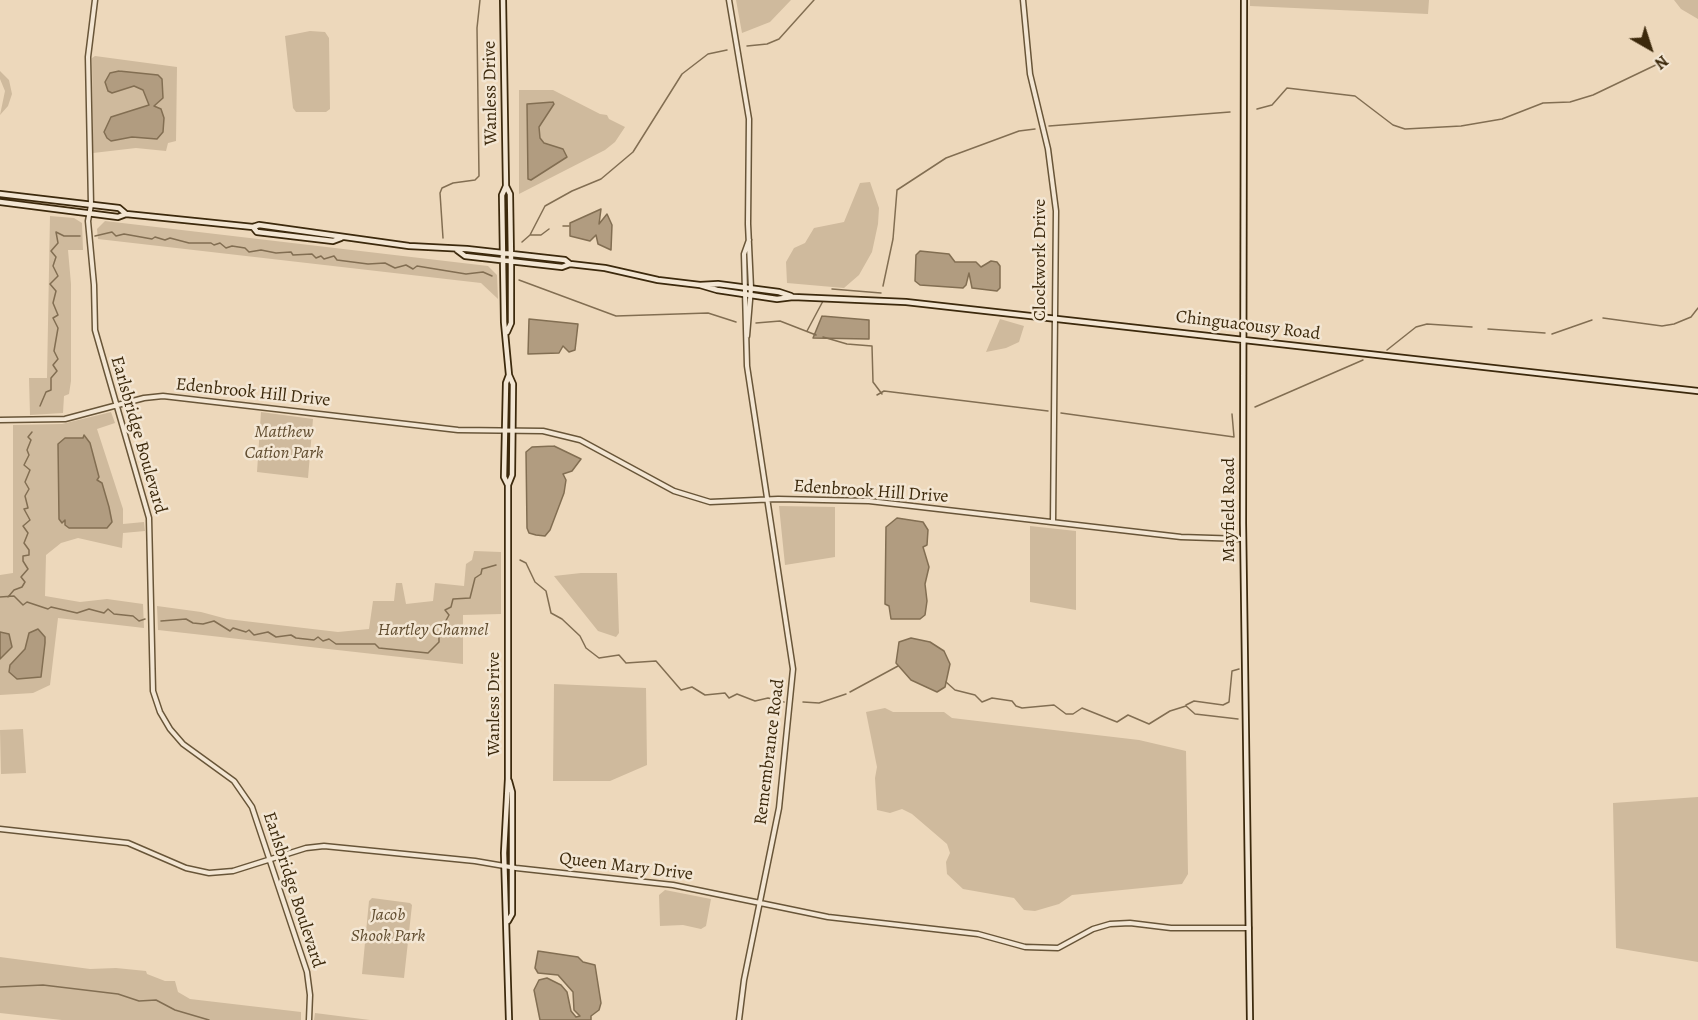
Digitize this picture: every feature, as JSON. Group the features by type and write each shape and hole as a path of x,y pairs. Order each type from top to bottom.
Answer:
{"main road":[{"name":"Wanless Drive","path":"503,0 512,323 507,332"},
{"name":"Mayfield Road","path":"1244,0 1243,539 1250,1020"},
{"name":"Wanless Drive","path":"507,186 502,195 504,322 507,332 509,375 513,384 512,476 508,485 508,779 505,804 504,865 504,915 508,921"},
{"name":"Chinguacousy Road","path":"0,194 119,208 126,214"},
{"name":"Chinguacousy Road","path":"0,202 118,217 126,214 253,227 259,225 336,234 341,238 565,260 570,264 748,295 777,299 794,297"},
{"name":"Chinguacousy Road","path":"456,250 465,256 562,267 570,264"},
{"name":"Chinguacousy Road","path":"700,285 751,288 794,297 906,302 1698,392"},
{"name":"Wanless Drive","path":"508,485 504,477 506,383 509,375"},
{"name":"Wanless Drive","path":"508,779 512,792 512,914 508,921 509,1020"}],"street":[{"name":"Earlsbridge Boulevard","path":"95,0 88,57 90,213 95,330 151,530 152,682 158,705 170,729 183,744 228,775 241,789 252,807 307,972 310,995 309,1020"},
{"name":"Remembrance Road","path":"729,0 748,105 751,288 748,295 746,342 793,669 779,808 744,980 739,1020"},
{"name":"Clockwork Drive","path":"1023,0 1030,74 1048,149 1056,203 1053,522"},
{"name":"Remembrance Road","path":"748,295 745,288 744,254 749,240"},
{"name":"Edenbrook Hill Drive","path":"0,420 65,419 115,405 163,396 458,430 553,432 573,437 689,497 717,502 868,501 1181,537 1243,539"},
{"name":"Queen Mary Drive","path":"0,829 128,843 186,867 209,873 233,871 306,848 329,846 504,865 673,885 828,917 978,934 1025,947 1058,948 1093,929 1110,924 1131,923 1171,928 1249,928"}],"green space":[{"path":"736,0 791,0 770,22 742,33"},
{"path":"1250,0 1429,0 1428,14 1250,6"},
{"path":"1674,0 1698,0 1698,19 1681,9"},
{"path":"310,31 325,32 329,38 330,109 326,112 296,112 293,108 285,36"},
{"path":"95,56 177,67 176,141 168,143 166,151 136,148 93,153 92,58"},
{"path":"0,71 9,80 12,94 8,106 0,115 5,91 0,79"},
{"path":"519,90 553,90 600,114 607,115 609,119 625,127 615,142 605,150 519,194"},
{"path":"870,182 879,208 878,224 872,252 859,275 844,288 787,283 786,262 794,248 805,243 814,228 844,222 860,183"},
{"path":"50,216 74,218 82,223 83,250 68,250 71,284 71,381 69,394 64,396 63,413 30,415 29,378 47,378"},
{"path":"105,221 488,266 497,275 498,299 481,283 98,239 97,229"},
{"path":"1000,319 1024,326 1019,342 1006,348 986,352"},
{"path":"111,412 115,423 97,429 123,509 123,524 144,522 145,531 123,533 122,548 78,538 61,543 46,555 45,596 80,602 107,599 143,604 144,628 58,618 50,685 33,693 0,695 0,575 13,573 13,425 62,424"},
{"name":"Matthew Cation Park","path":"261,412 313,419 308,478 257,472"},
{"path":"779,506 835,507 835,557 785,565"},
{"path":"1030,526 1076,531 1076,610 1030,602"},
{"name":"Hartley Channel","path":"474,551 501,552 501,614 463,615 463,664 158,630 157,606 201,612 227,619 338,632 369,629 373,601 394,601 396,583 402,583 406,604 433,601 435,583 464,586 466,564 472,560"},
{"path":"617,573 619,633 616,637 598,631 554,576"},
{"path":"554,684 646,688 647,765 610,781 553,781"},
{"path":"885,708 893,712 944,712 952,718 1139,740 1186,751 1188,874 1182,884 1072,895 1059,904 1035,911 1024,910 1014,898 963,889 947,874 946,862 950,853 947,844 912,814 902,809 890,813 877,810 875,778 877,767 866,712"},
{"path":"23,729 26,773 1,774 0,730"},
{"path":"1698,797 1698,962 1616,948 1613,803"},
{"path":"665,890 711,899 706,926 701,929 683,925 660,926 659,895"},
{"name":"Jacob Shook Park","path":"372,898 412,905 404,978 362,974 369,901"},
{"path":"0,957 90,969 116,968 146,971 147,974 165,981 175,981 178,992 190,999 301,1012 301,1020 62,1020 0,1013"},
{"path":"315,1013 370,1020 314,1020"}],"shaded area":[{"path":"119,71 158,75 162,79 163,98 154,106 161,109 164,118 163,132 157,139 132,137 111,141 107,138 104,132 111,117 149,105 143,90 134,86 112,93 108,91 105,82 110,73"},
{"path":"553,102 554,104 539,127 540,138 544,143 563,149 567,157 531,180 528,179 527,104"},
{"path":"601,209 599,224 607,214 612,225 611,250 598,244 596,235 590,241 570,236 570,223"},
{"path":"920,251 949,254 955,262 976,262 981,267 991,261 997,262 1000,266 1000,288 997,291 972,288 969,273 963,288 920,285 915,281 916,255"},
{"path":"822,316 869,320 869,339 813,338"},
{"path":"529,319 578,324 575,350 569,352 563,346 559,353 528,354"},
{"path":"84,435 90,443 99,477 97,480 102,483 109,507 112,522 107,528 69,528 65,525 65,520 62,523 59,519 58,444 65,438 83,438"},
{"path":"554,446 581,459 572,471 563,474 566,480 564,493 550,530 545,536 536,535 529,533 527,528 526,452 532,447"},
{"path":"897,518 923,522 928,530 927,545 923,547 929,567 925,584 927,601 925,615 920,619 891,619 889,606 885,604 886,527"},
{"path":"38,629 45,637 41,677 17,679 9,672 10,665 25,649 29,633"},
{"path":"0,632 9,634 12,647 0,659"},
{"path":"911,638 930,642 944,651 950,664 945,687 937,692 911,680 896,663 899,642"},
{"path":"538,951 578,957 583,962 595,965 601,1003 599,1010 591,1016 591,1020 540,1020 534,990 539,980 547,978 561,985 567,992 571,1011 576,1017 580,1016 574,1010 573,992 558,975 538,973 535,968"}],"waterway":[{"path":"443,238 440,193 442,188 453,183 475,180 479,176 477,28 480,0"},
{"path":"747,46 767,44 779,39 814,0"},
{"path":"522,242 530,235 545,206 601,179 633,152 682,74 708,54 727,50"},
{"path":"1257,109 1272,105 1287,88 1355,96 1393,125 1405,129 1461,126 1502,119 1543,103 1570,102 1593,95 1662,62"},
{"path":"1049,126 1230,112"},
{"path":"883,286 893,239 897,190 946,158 1019,131 1035,129"},
{"path":"563,226 569,226"},
{"path":"531,235 541,235 549,229"},
{"path":"40,406 46,392 51,390 51,378 57,371 53,365 58,359 54,351 58,328 53,318 58,315 53,303 56,291 50,284 58,276 53,266 56,257 51,251 58,243 56,232 64,236 80,236"},
{"path":"95,236 112,232 116,236 124,234 152,239 155,237 165,240 170,238 189,243 214,245 220,243 226,248 232,246 245,248 249,252 261,250 276,253 291,252 293,255 312,254 316,258 321,256 324,259 334,256 337,260 368,264 385,263 395,268 406,265 413,269 417,266 466,274 483,272 492,276"},
{"path":"519,280 616,316 708,313 736,322"},
{"path":"832,289 881,293"},
{"path":"807,331 823,301"},
{"path":"1603,318 1662,326 1691,317 1698,308"},
{"path":"1552,334 1592,320"},
{"path":"756,323 780,321 816,335"},
{"path":"1387,350 1416,327 1427,324 1472,327"},
{"path":"1488,329 1545,333"},
{"path":"823,337 847,344 872,346 873,382 882,394"},
{"path":"1255,407 1363,360"},
{"path":"877,395 884,391 1048,411"},
{"path":"1061,413 1234,437 1232,414"},
{"path":"8,597 14,590 22,587 25,582 21,577 28,569 23,561 23,556 29,555 29,550 24,543 28,533 23,526 30,520 24,509 28,508 25,496 29,489 25,482 30,470 24,465 29,455 27,450 31,440 28,437 32,432"},
{"path":"520,560 526,563 535,582 546,591 551,613 562,619 580,636 586,648 599,658 619,655 626,663 656,661 681,690 692,687 705,695 725,693 729,698 737,694 755,701 768,698 784,702"},
{"path":"161,621 186,619 193,623 203,624 214,621 230,631 233,628 246,632 249,630 254,635 268,632 276,637 291,635 296,638 314,640 318,637 323,641 329,639 336,644 375,644 379,648 428,653 439,642 439,634 444,631 443,626 449,615 445,610 451,607 453,599 470,598 475,578 481,574 482,569 496,565"},
{"path":"0,597 14,596 23,605 27,602 48,609 51,607 77,613 89,609 104,613 108,609 114,614 133,616 139,621 145,619"},
{"path":"850,692 898,666"},
{"path":"1186,705 1194,701 1223,705 1229,702 1232,671 1239,669"},
{"path":"946,682 955,690 975,695 982,702 992,698 1012,701 1016,706 1022,708 1054,705 1066,714 1073,714 1082,708 1117,722 1128,715 1149,724 1170,711 1186,706 1195,714 1238,719"},
{"path":"803,702 819,703 846,694"},
{"path":"0,987 43,985 118,994 139,1001 156,1000 175,1010 209,1020"}]}
